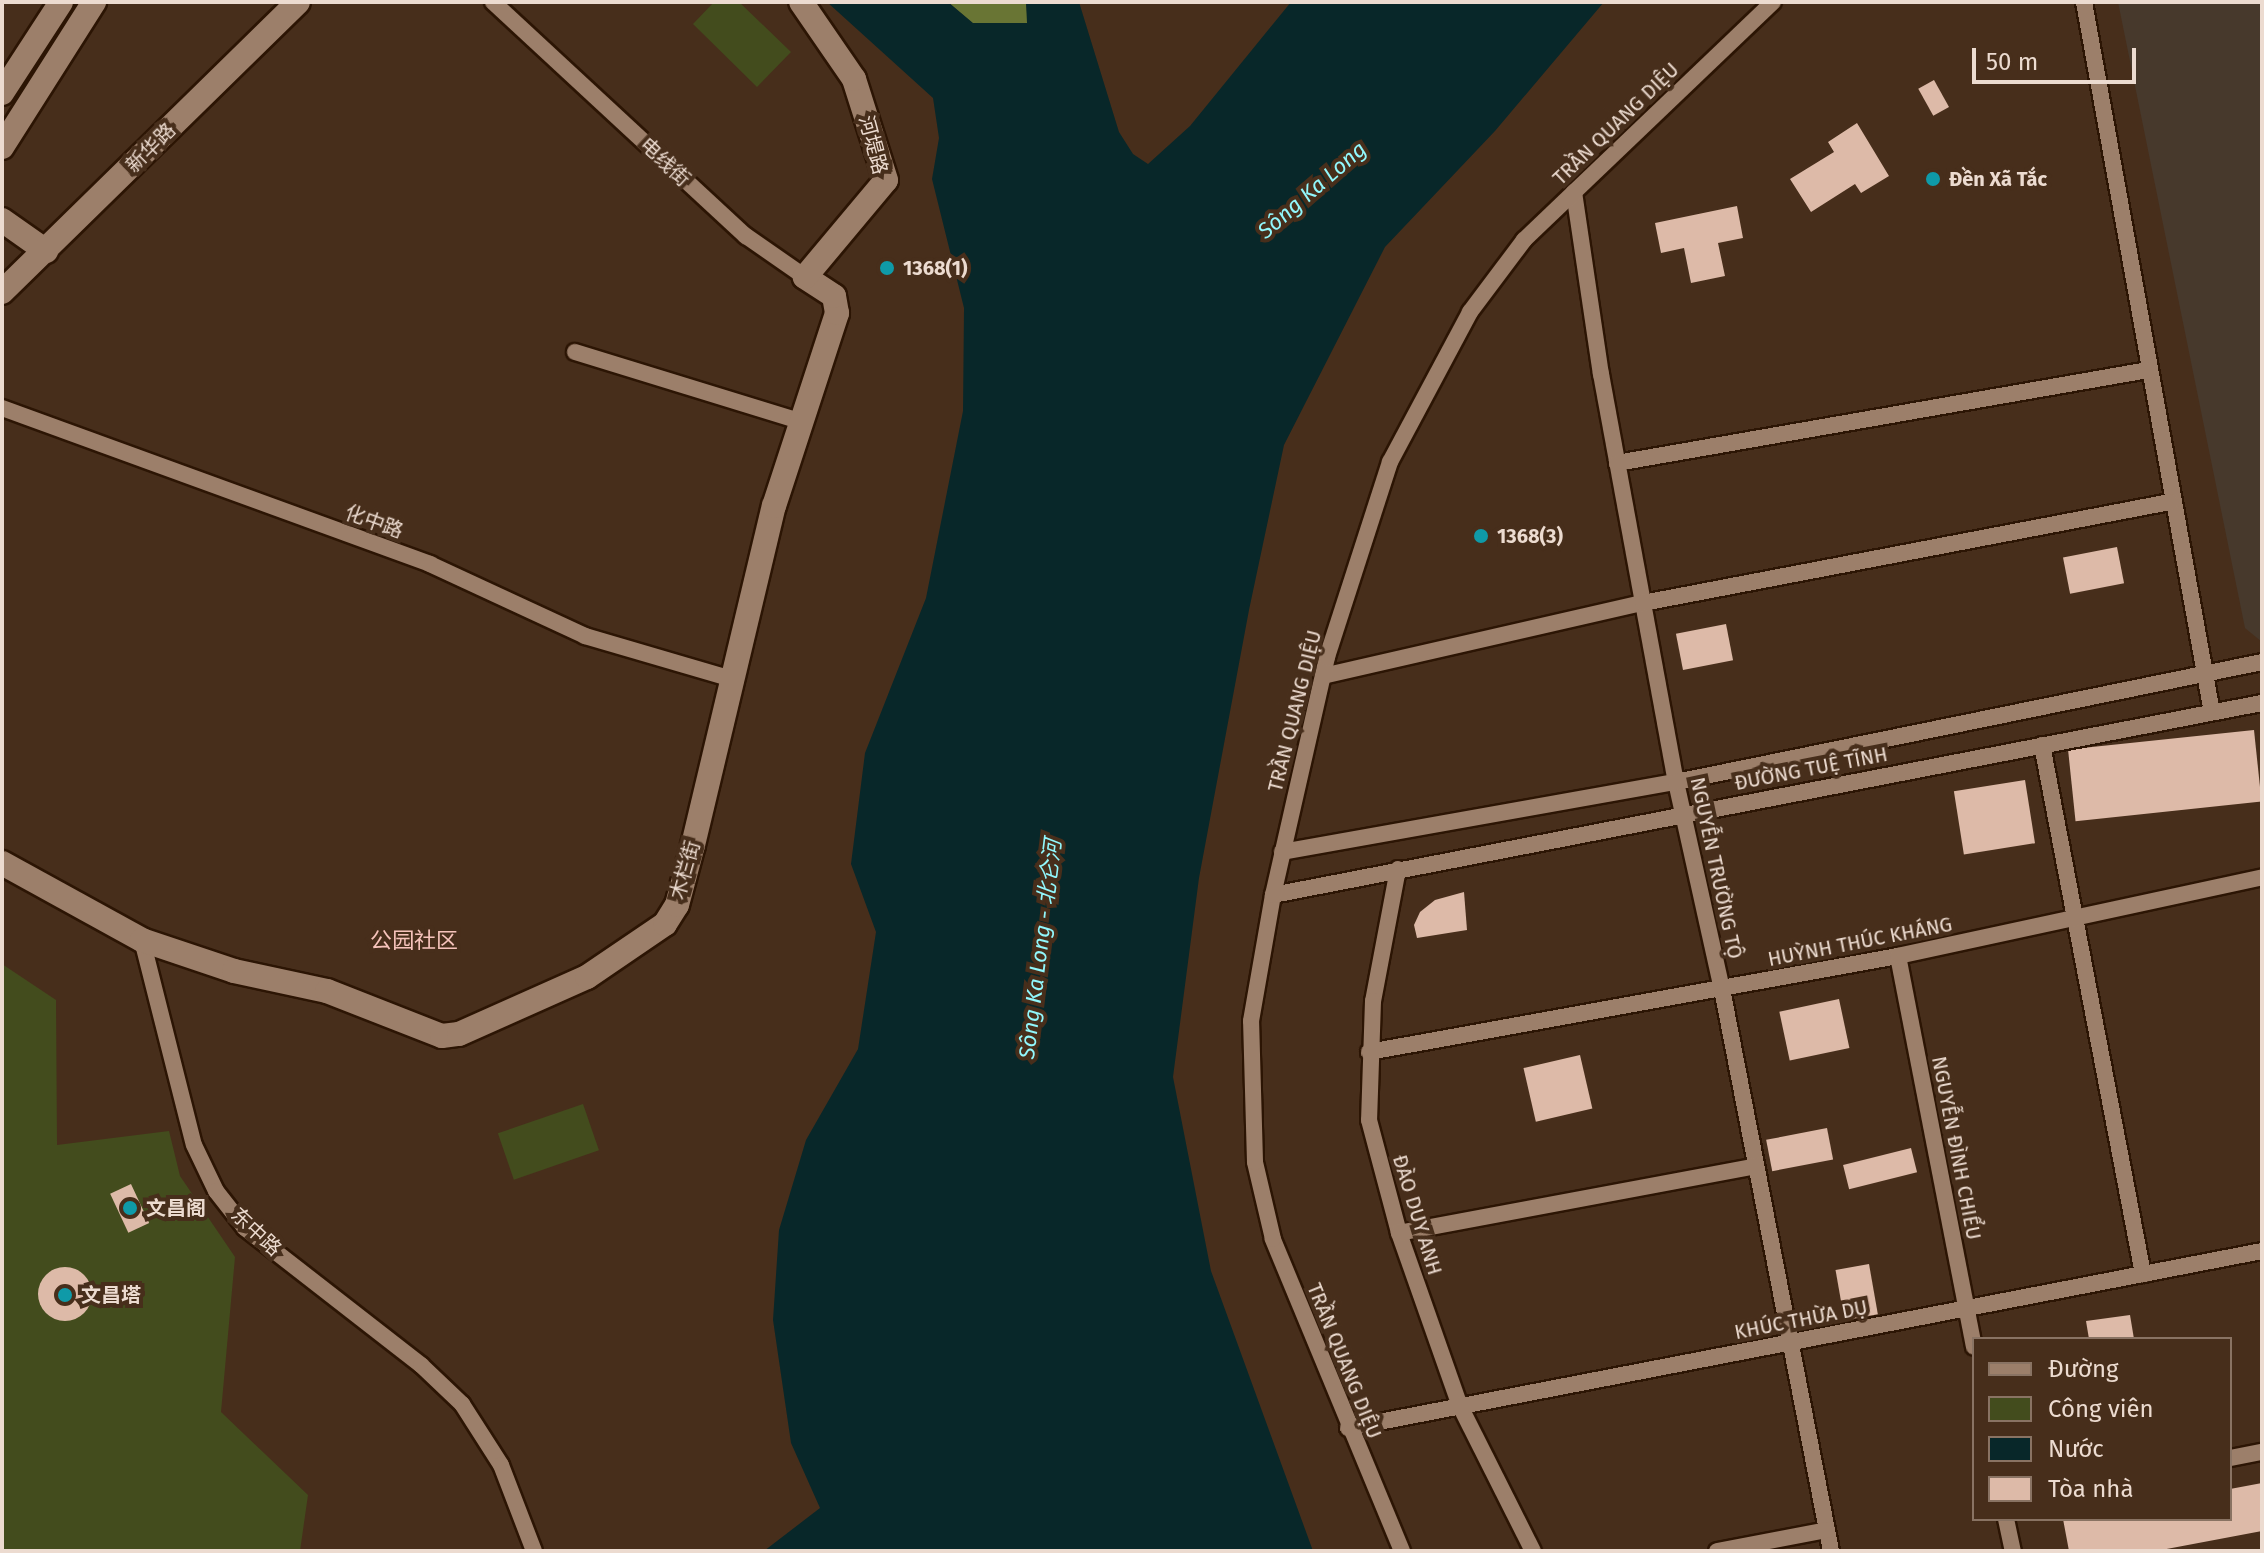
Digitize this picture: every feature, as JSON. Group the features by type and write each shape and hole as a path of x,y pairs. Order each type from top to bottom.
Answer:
{"street":[{"path":"2,93 61,2"},
{"path":"4,145 94,2"},
{"name":"新华路","path":"2,292 298,2"},
{"name":"电线街","path":"493,2 746,236 834,296 837,313"},
{"name":"河堤路","path":"801,2 854,79 886,180 805,277"},
{"name":"TRẦN QUANG DIỆU","path":"1402,1551 1348,1428 1273,1239 1255,1162 1251,1021 1273,895 1323,676 1390,462 1470,312 1524,240 1773,2"},
{"path":"2084,2 2170,502 2212,713"},
{"name":"NGUYỄN TRƯỜNG TỘ","path":"1574,192 1617,463 1676,782 1722,989 1831,1551"},
{"path":"2,220 46,251"},
{"name":"木栏街","path":"142,940 234,971 327,991 442,1036 459,1034 587,977 638,946 665,924 677,905 729,678 799,421 837,313"},
{"path":"575,352 799,421"},
{"path":"1617,463 2148,370"},
{"name":"化中路","path":"2,408 430,564 585,636 729,678"},
{"path":"1323,676 1643,603 2170,502"},
{"name":"ĐƯỜNG TUỆ TĨNH","path":"1282,852 1676,782 2262,662"},
{"name":"ĐƯỜNG TUỆ TĨNH","path":"1273,895 2262,703"},
{"path":"2042,745 2143,1274"},
{"path":"2,863 142,940"},
{"name":"ĐÀO DUY ANH","path":"1398,869 1373,1001 1369,1120 1399,1233 1460,1406 1533,1551"},
{"name":"HUỲNH THÚC KHÁNG","path":"1369,1052 1898,956 2262,877"},
{"name":"东中路","path":"142,940 194,1145 216,1191 245,1228 421,1365 462,1404 501,1465 534,1551"},
{"name":"NGUYỄN ĐÌNH CHIỂU","path":"1898,956 1972,1337"},
{"path":"1399,1233 1756,1166"},
{"name":"KHÚC THỪA DỤ","path":"1348,1428 2262,1251"},
{"path":"2232,1458 2262,1452"},
{"path":"2006,1521 2013,1551"},
{"path":"1717,1551 1827,1530"}],"shaded area":[{"path":"2118,2 2262,2 2262,642 2245,628"}],"green space":[{"path":"714,2 739,2 791,52 757,87 693,24"},
{"path":"948,2 1026,2 1028,23 972,23"},
{"path":"2,964 56,1000 57,1145 169,1131 180,1176 235,1257 221,1412 308,1495 300,1551 2,1551"},
{"path":"583,1104 599,1150 514,1180 498,1133"}],"water":[{"path":"827,2 948,2 973,23 1027,23 1026,2 1079,2 1119,132 1133,154 1148,164 1190,126 1291,2 1604,2 1495,131 1385,247 1284,445 1249,610 1199,878 1173,1077 1211,1271 1313,1551 764,1551 820,1508 791,1443 773,1320 779,1230 806,1140 858,1049 876,932 851,864 865,753 926,598 963,411 964,308 932,179 939,138 933,98"}],"building":[{"path":"1934,80 1949,107 1933,116 1918,89"},
{"path":"1857,123 1889,176 1861,193 1855,184 1811,212 1790,179 1834,152 1828,142"},
{"path":"1737,206 1743,238 1718,243 1725,276 1691,283 1684,248 1661,253 1655,223"},
{"path":"2117,547 2124,583 2070,594 2063,557"},
{"path":"1726,624 1733,660 1683,670 1676,634"},
{"path":"2254,730 2262,802 2076,821 2068,750"},
{"path":"2025,780 2035,843 1964,854 1954,791"},
{"path":"1464,892 1467,930 1417,938 1414,925 1420,912 1435,900"},
{"path":"1839,999 1849,1048 1790,1061 1779,1012"},
{"path":"1580,1055 1592,1109 1536,1122 1523,1068"},
{"path":"1827,1128 1833,1159 1772,1171 1766,1140"},
{"path":"1911,1148 1917,1172 1849,1189 1843,1165"},
{"name":"文昌阁","path":"131,1184 149,1223 128,1233 110,1194"},
{"path":"1869,1264 1878,1314 1844,1320 1836,1270"},
{"name":"文昌塔","path":"65,1267 84,1275 92,1294 84,1313 65,1321 46,1313 38,1294 46,1275"},
{"path":"2130,1315 2134,1337 2089,1337 2086,1321"},
{"path":"2262,1483 2262,1531 2156,1551 2069,1551 2063,1521 2232,1521 2232,1489"}],"place":[{"name":"Đền Xã Tắc","path":"1933,179"},
{"name":"1368(1)","path":"887,268"},
{"name":"1368(3)","path":"1481,536"},
{"name":"文昌阁","path":"130,1208"},
{"name":"文昌塔","path":"65,1295"}],"district":[{"name":"公园社区","path":"414,941"}],"water label":[{"name":"Sông Ka Long","path":"1312,190"},
{"name":"Sông Ka Long - 北仑河","path":"1040,949"}]}
